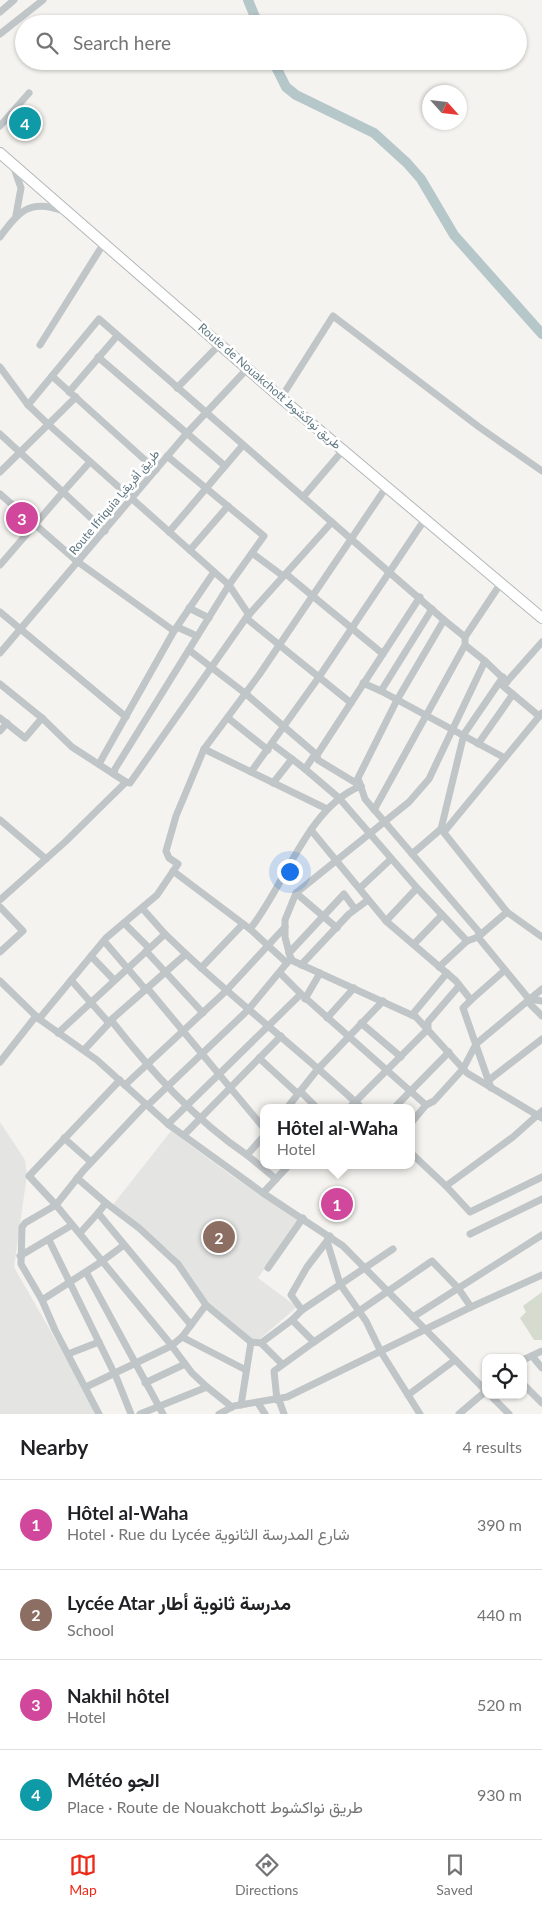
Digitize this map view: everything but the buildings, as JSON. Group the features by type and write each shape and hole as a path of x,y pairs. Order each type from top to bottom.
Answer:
{"highway":[{"name":"Route de Nouakchott طريق نواكشوط","path":"0,153 247,369 388,486 542,618"}],"street":[{"path":"0,12 14,0"},
{"path":"24,15 43,0"},
{"path":"0,34 15,22"},
{"path":"0,126 29,93"},
{"path":"0,237 16,215 21,188 12,164"},
{"path":"16,215 31,207 40,206 56,208 71,214"},
{"path":"40,345 104,243"},
{"path":"281,398 333,316 478,427 542,471"},
{"path":"28,404 99,319 116,336 420,597 505,680"},
{"path":"69,392 116,336"},
{"path":"177,388 220,344"},
{"path":"98,357 225,466"},
{"path":"0,367 28,404 49,425 89,463 229,585 247,617 351,703"},
{"name":"Route Ifriquia طريق أفريقيا","path":"0,654 186,433 247,369"},
{"path":"52,376 156,470"},
{"path":"0,472 76,397"},
{"path":"0,434 105,530"},
{"path":"169,532 243,445"},
{"path":"302,497 344,449"},
{"path":"114,774 115,769 229,585 264,536 167,456"},
{"path":"0,565 89,463"},
{"path":"0,1062 104,941 156,895 178,864 169,858 166,851 176,816 204,749 280,646 388,486"},
{"path":"0,494 78,562 175,629 197,636"},
{"path":"190,550 228,506"},
{"path":"251,772 352,629 425,518"},
{"path":"0,900 126,782 130,783 247,617 332,522"},
{"path":"252,553 285,575 383,654"},
{"path":"99,764 175,629 214,572"},
{"path":"374,810 427,716 465,641 501,583"},
{"path":"305,769 351,703 420,597"},
{"path":"189,608 209,618"},
{"path":"381,691 432,609"},
{"path":"0,612 126,717"},
{"path":"444,620 397,700 358,778 365,799 479,932 478,937 542,1016"},
{"path":"443,830 463,737 505,680 542,642"},
{"path":"189,650 246,694 316,754 318,760 361,786"},
{"path":"289,958 284,937 285,920 296,893 409,802 429,779 485,661"},
{"path":"412,854 443,830 541,715 503,686 505,680"},
{"path":"0,684 42,718 72,746 126,782"},
{"path":"363,684 381,691 504,758"},
{"path":"478,744 513,694"},
{"path":"0,718 25,738 42,718"},
{"path":"228,718 270,747 292,758 339,798 417,888 467,941"},
{"path":"0,731 7,723"},
{"path":"204,749 327,809"},
{"path":"273,783 292,758"},
{"path":"250,929 262,914 311,830 327,809 339,798 361,786"},
{"path":"0,820 46,858"},
{"path":"311,830 386,921 447,973 471,1000"},
{"path":"443,830 507,912 542,937"},
{"path":"360,888 392,859"},
{"path":"173,871 250,929 267,945 301,964 412,1015 428,1029 463,1069 491,1088 540,1115 446,1186"},
{"path":"386,921 417,888"},
{"path":"296,893 337,928"},
{"path":"99,1414 42,1300 24,1271 20,1256 22,1227 25,1222 56,1205 91,1162 147,1104 202,1055 248,1010 280,973 289,958 324,915 344,894 355,909"},
{"path":"301,964 355,909 368,900"},
{"path":"0,907 23,931 0,952"},
{"path":"142,908 165,934 226,991 321,1069 358,1104"},
{"path":"439,967 467,941 478,937 507,912"},
{"path":"414,944 442,915"},
{"path":"124,923 203,1013"},
{"path":"201,968 242,924"},
{"path":"235,1408 192,1373 80,1234 29,1176 64,1138 122,1082 146,1065 226,991 285,927"},
{"path":"58,1033 165,934"},
{"path":"104,941 260,1123"},
{"path":"84,1050 110,1022 186,954"},
{"path":"91,956 114,980"},
{"path":"491,1088 463,1008 505,970"},
{"path":"280,973 326,1018 426,1105"},
{"path":"168,1124 186,1104 268,1026 303,996 320,973"},
{"path":"412,1015 447,973"},
{"path":"71,980 146,1065 200,1118 260,1166"},
{"path":"0,981 38,1017 84,1050 168,1124 263,1193 303,1218 365,1268 486,1391 459,1414"},
{"path":"352,1104 428,1029 428,1022 459,986"},
{"path":"326,1018 354,988"},
{"path":"415,1118 426,1105 434,1101 463,1069 476,1044 542,989"},
{"path":"528,1000 542,1001"},
{"path":"290,1104 348,1037 383,1001"},
{"path":"361,1023 401,1057"},
{"path":"184,1135 281,1036"},
{"path":"489,1080 542,1039"},
{"path":"398,1104 449,1052"},
{"path":"259,1058 312,1104"},
{"path":"64,1138 91,1162"},
{"path":"247,1155 260,1140"},
{"path":"415,1157 470,1212 542,1178"},
{"path":"264,1169 276,1179"},
{"path":"263,1193 285,1169"},
{"path":"77,1178 139,1228 178,1264 206,1305 251,1342 261,1343 282,1364"},
{"path":"470,1234 542,1200"},
{"path":"80,1234 106,1203"},
{"path":"98,1213 191,1325"},
{"path":"268,1268 303,1218"},
{"path":"20,1256 50,1240 72,1225"},
{"path":"413,1318 542,1235"},
{"path":"328,1238 340,1284 358,1310 419,1414"},
{"path":"302,1310 291,1295 307,1267 328,1238"},
{"path":"50,1240 114,1372 131,1414"},
{"path":"42,1300 101,1262 124,1244"},
{"path":"261,1343 292,1320 302,1310 394,1248"},
{"path":"284,1414 278,1400 274,1371 358,1310 432,1261 458,1288 471,1307"},
{"path":"86,1272 161,1411"},
{"path":"219,1414 235,1408 278,1400 320,1382 471,1307 542,1275"},
{"path":"86,1387 172,1346 182,1337 206,1305"},
{"path":"292,1320 314,1342"},
{"path":"182,1337 246,1370"},
{"path":"68,1354 99,1342"},
{"path":"235,1408 246,1370 251,1342"},
{"path":"527,1358 542,1351"},
{"path":"532,1356 542,1368"},
{"path":"408,1395 455,1360"},
{"path":"145,1383 185,1364"},
{"path":"140,1414 161,1411 207,1387"},
{"path":"527,1388 542,1403"},
{"path":"494,1399 509,1414"},
{"path":"258,1403 265,1414"}],"shaded area":[{"path":"0,1122 25,1160 27,1175 14,1267 98,1414 0,1414"},
{"path":"171,1131 228,1173 299,1221 258,1278 297,1307 256,1342 206,1300 190,1275 172,1253 112,1206"},
{"path":"542,1292 542,1340 534,1340 520,1318 526,1312 523,1306"}],"waterway":[{"path":"248,0 254,15"},
{"path":"278,70 286,87 296,95 374,133 407,163 421,179 454,235 542,334"}],"place":[{"name":"Météo الجو","path":"25,123"},
{"name":"Nakhil hôtel","path":"22,518"},
{"name":"Hôtel al-Waha","path":"337,1204"},
{"name":"Lycée Atar مدرسة ثانوية أطار","path":"219,1237"}]}
